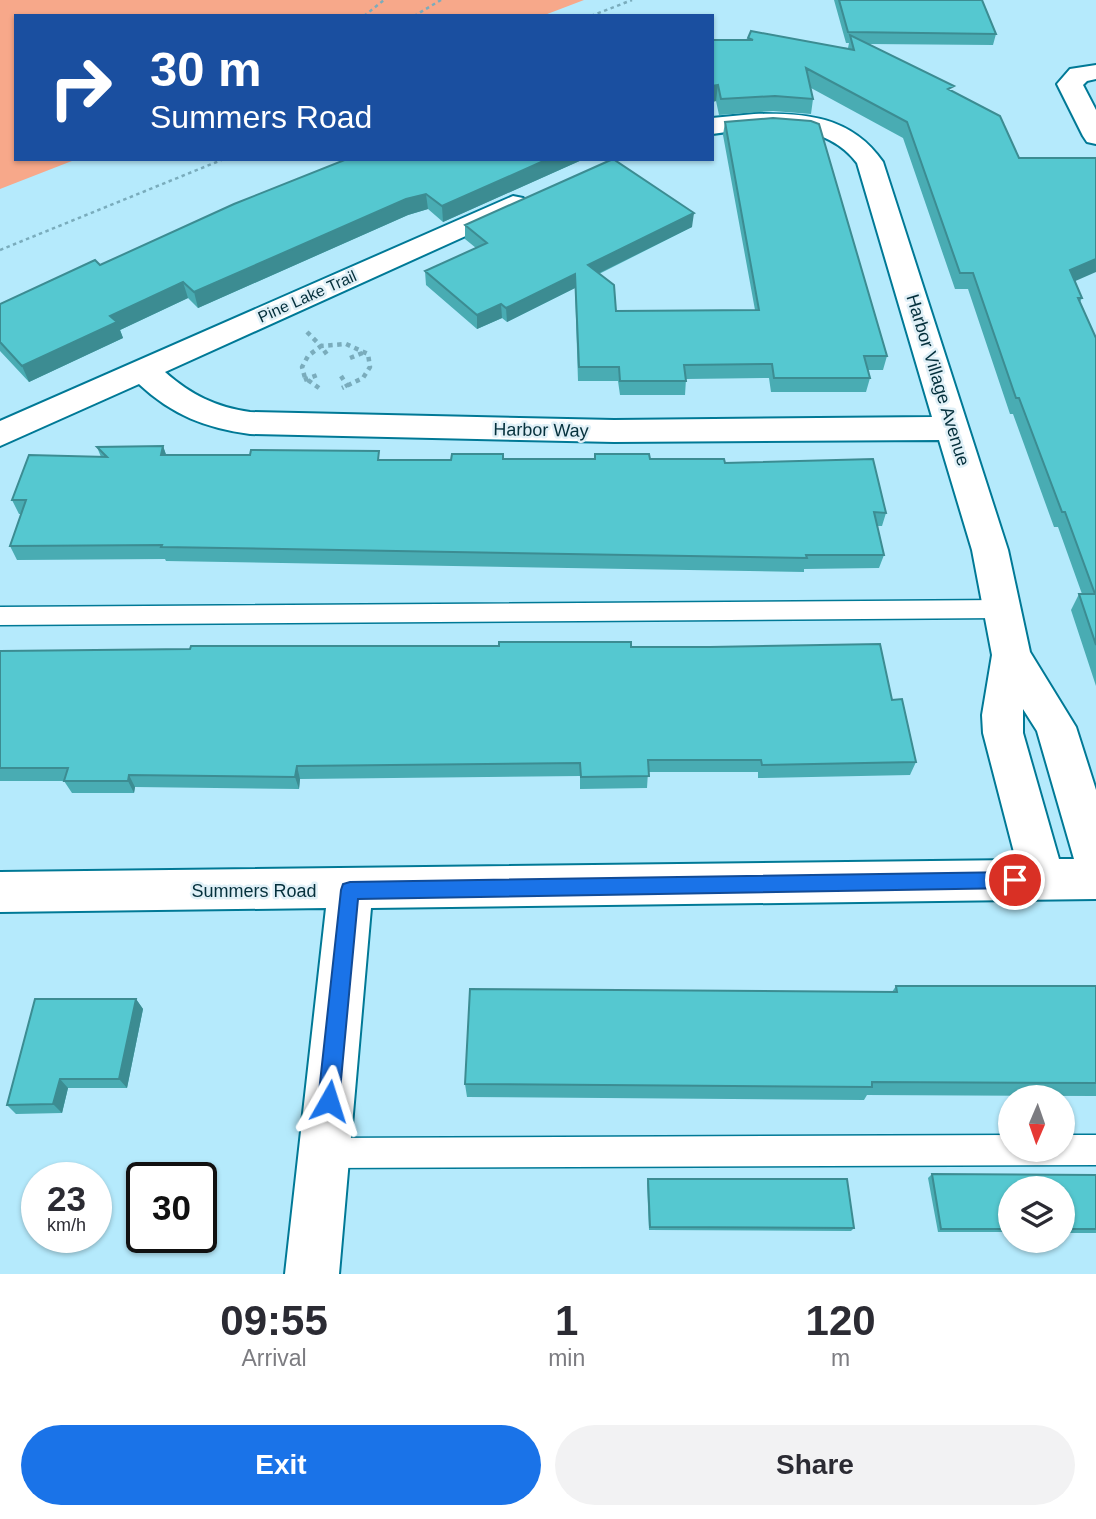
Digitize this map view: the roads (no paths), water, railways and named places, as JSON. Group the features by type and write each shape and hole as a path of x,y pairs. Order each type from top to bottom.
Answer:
{"street":[{"path":"1096,72 1079,74 1070,84 1096,136"},
{"name":"Harbor Village Avenue","path":"714,126 768,123 827,128 852,139 863,149 870,162 990,550 1011,655 1056,727 1096,860"},
{"name":"Pine Lake Trail","path":"0,434 144,372 290,302 540,192"},
{"name":"Harbor Way","path":"144,372 193,411 208,417 250,424 614,431 954,428"},
{"name":"Harbor Village Avenue","path":"1011,655 1002,715 1003,733 1043,880"},
{"name":"Summers Road","path":"0,892 350,890 1096,879"},
{"path":"312,1274 350,890"}],"lane":[{"path":"0,616 1001,610"},
{"path":"323,1153 1096,1150"}]}
